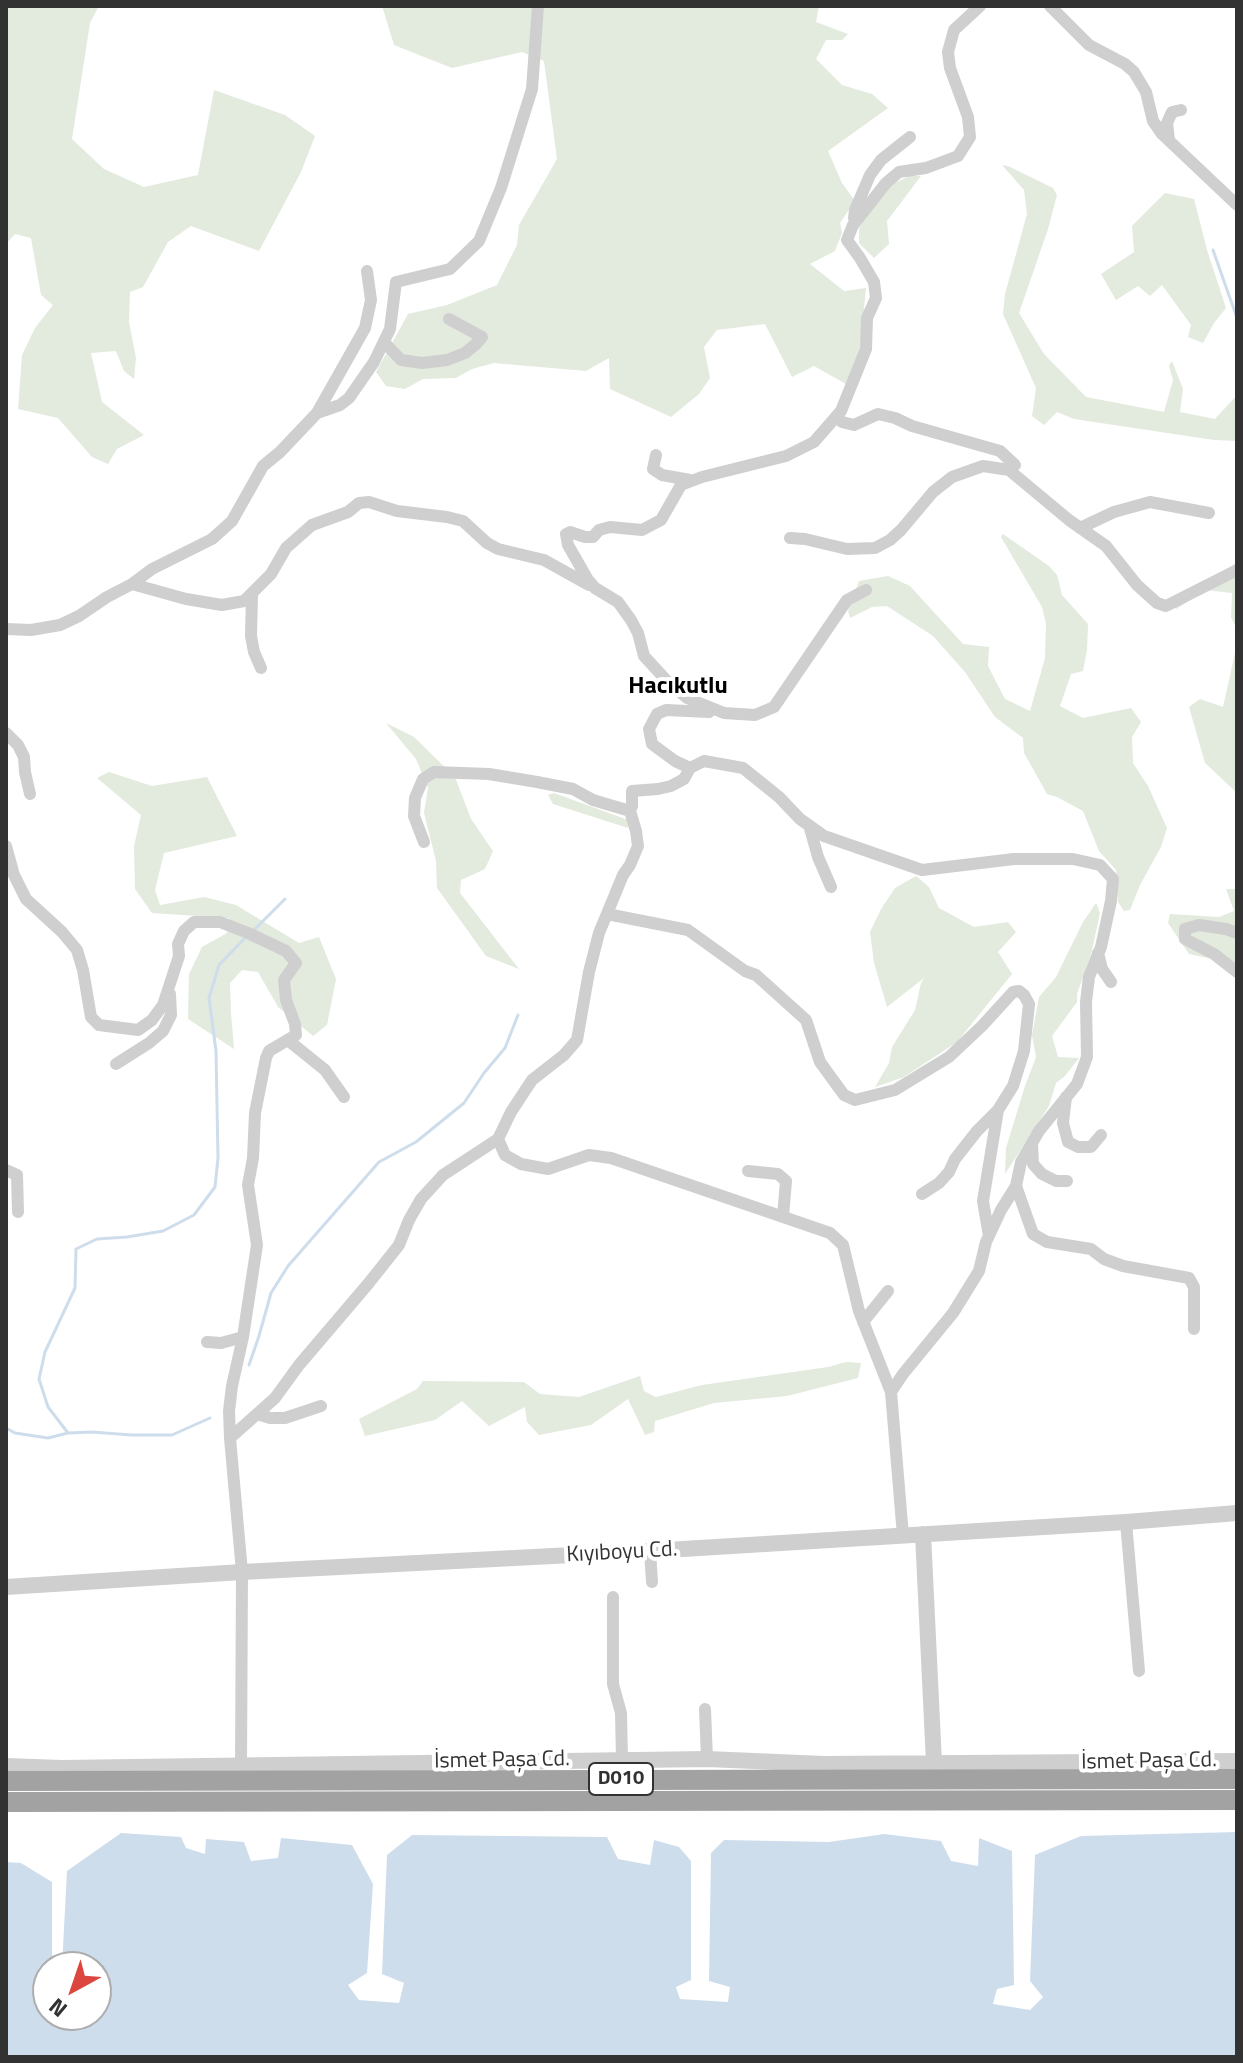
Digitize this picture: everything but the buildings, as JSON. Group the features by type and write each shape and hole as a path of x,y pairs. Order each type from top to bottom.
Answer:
{"highway":[{"name":"D010","path":"6,1781 1237,1779"},
{"name":"D010","path":"6,1802 1237,1800"}],"street":[{"path":"317,413 340,405 349,398 374,362 390,329 396,282 450,269 479,241 501,188 532,89 538,6"},
{"path":"853,225 886,183 899,172 926,168 958,156 970,137 968,117 950,68 948,52 954,30 980,6"},
{"path":"1050,6 1089,45 1134,72 1146,92 1153,121 1237,205"},
{"path":"1169,140 1167,123 1172,112 1181,110"},
{"path":"595,588 580,568 566,534 570,532 593,537 599,530 610,527 642,530 661,520 681,485 786,456 814,442 841,411 866,349 867,318 876,298 874,282 847,240 855,210 870,175 881,160 910,137"},
{"path":"8,628 31,630 60,625 79,616 152,569 212,539 232,521 263,466 317,413 365,328 371,300 367,271"},
{"path":"384,342 401,360 422,363 447,360 465,353 482,337 449,319"},
{"path":"837,416 842,422 854,425 878,414 1000,451 1015,465 1009,470"},
{"path":"656,455 653,469 662,475 694,480"},
{"path":"790,538 847,549 875,548 901,530 933,492 952,477 983,466 1009,470 1106,546 1137,585 1157,603 1166,606 1237,570"},
{"path":"132,584 222,605 244,601 271,574 286,548 312,525 348,512 359,503 369,502 397,511 447,517 463,521 498,549 544,560 618,602 638,633 644,656 667,681 687,698 724,713"},
{"path":"1080,528 1114,512 1150,502 1209,513"},
{"path":"690,768 652,744 649,729 657,714 666,710 755,715 774,707 847,600 866,590"},
{"path":"252,595 251,636 261,668"},
{"path":"6,733 24,757 30,794"},
{"path":"230,1438 275,1398 399,1245 421,1199 443,1175 498,1139 532,1080 564,1055 577,1040 599,933 638,846 630,811 632,791 671,786 684,779 690,768 704,761 743,768 800,819 824,836 922,870 1014,859 1073,859 1100,865 1113,879 1111,901 1089,977 1087,1057 1077,1084 1021,1162 1016,1186 989,1236 979,1271 953,1313 891,1392"},
{"path":"424,842 414,816 415,798 423,779 434,772 489,774 573,789 593,800 630,811"},
{"path":"809,825 831,887"},
{"path":"6,846 14,875 26,899 77,950 91,1017 99,1025 138,1030 152,1020 163,1005 179,956 178,944 184,931 194,922 220,922 275,944 296,963 284,980 296,1035 269,1051 255,1113 248,1185 257,1245 229,1411 242,1572 241,1766"},
{"path":"607,914 688,930 745,971 756,975 806,1020 820,1062 844,1095 855,1100 895,1090 949,1057 1013,992 1019,991 1024,995 1029,1004 1024,1051 1013,1086 998,1110 977,1131 939,1183 922,1194"},
{"path":"1237,933 1199,925 1185,929 1185,939 1214,954 1237,972"},
{"path":"1098,953 1102,969 1111,982"},
{"path":"116,1064 163,1031 171,1015 169,986"},
{"path":"289,1041 325,1070 344,1097"},
{"path":"1066,1097 1063,1123 1068,1142 1078,1147 1091,1147 1101,1135"},
{"path":"989,1236 983,1201 998,1110"},
{"path":"498,1139 505,1155 521,1164 548,1169 589,1155 611,1158 830,1233 843,1245 863,1322 891,1392 903,1536"},
{"path":"1032,1144 1033,1164 1042,1174 1056,1181 1067,1181"},
{"path":"6,1170 17,1175 18,1212"},
{"path":"748,1171 778,1174 786,1181 783,1217"},
{"path":"1016,1186 1033,1234 1047,1242 1091,1249 1104,1259 1123,1266 1189,1278 1194,1287 1194,1329"},
{"path":"863,1322 888,1291"},
{"path":"207,1342 221,1343 243,1337"},
{"path":"257,1414 285,1418 321,1406"},
{"name":"Kıyıboyu Cd.","path":"6,1587 903,1536 1237,1513"},
{"path":"1126,1522 1139,1671"},
{"path":"923,1534 934,1763"},
{"path":"650,1551 652,1582"},
{"path":"613,1597 613,1684 621,1713 622,1760"},
{"path":"705,1709 707,1759"},
{"name":"İsmet Paşa Cd.","path":"6,1766 62,1768 707,1759 824,1764 1237,1761"}],"shaded area":[{"path":"6,6 99,6 90,23 72,139 104,169 144,187 198,175 214,90 285,115 315,136 301,172 259,251 191,226 168,242 143,287 130,292 129,322 136,358 134,379 124,371 116,351 91,353 102,402 144,435 117,449 108,464 92,457 58,418 18,409 22,355 35,328 53,305 41,295 31,238 15,234 6,244"},
{"path":"382,6 819,6 816,22 848,34 842,40 826,40 816,59 842,85 872,94 888,108 828,151 842,183 855,201 840,223 842,233 835,251 810,264 844,291 866,288 860,349 846,384 814,366 792,377 765,324 717,330 704,347 710,378 699,394 671,417 610,389 609,358 586,371 494,363 472,369 456,378 423,379 405,389 386,386 376,372 408,314 447,305 497,285 517,245 519,225 557,159 544,61 522,52 452,68 394,45"},
{"path":"1002,165 1053,188 1057,195 1019,313 1044,354 1086,397 1164,412 1173,380 1169,366 1172,361 1183,389 1180,412 1215,419 1237,395 1237,441 1074,419 1057,412 1044,425 1032,416 1036,388 1003,314 1005,294 1027,214 1024,190"},
{"path":"910,176 921,176 887,221 889,244 874,258 859,243 859,228 874,203 890,185"},
{"path":"1165,193 1194,199 1226,308 1203,343 1188,337 1191,325 1162,285 1150,296 1138,286 1116,300 1101,274 1134,252 1132,226"},
{"path":"1003,534 1049,566 1057,575 1062,595 1088,624 1083,671 1071,674 1060,706 1083,718 1131,708 1141,722 1132,737 1133,763 1148,786 1167,828 1130,910 1124,911 1118,902 1116,870 1099,851 1083,811 1047,794 1024,753 1023,738 995,717 965,672 933,636 887,606 872,607 850,618 848,611 859,581 888,576 910,586 963,644 989,647 988,666 1005,699 1030,711 1045,658 1046,624 1042,607 1001,537"},
{"path":"1237,562 1237,630 1231,617 1232,593 1206,590 1176,609 1171,598"},
{"path":"1237,644 1237,793 1205,763 1189,707 1200,699 1223,707"},
{"path":"386,723 414,737 455,777 471,819 493,851 485,869 461,880 460,893 519,969 486,956 437,888 436,861 424,813 428,788 416,759"},
{"path":"109,772 152,786 207,777 237,836 164,853 155,890 160,905 204,897 236,905 299,943 319,937 336,979 327,1025 313,1036 278,1007 258,972 242,970 230,983 234,1049 188,1019 189,974 202,947 227,933 229,918 152,913 135,889 134,846 141,815 97,778"},
{"path":"554,793 628,820 628,828 553,804 548,795"},
{"path":"916,876 929,887 939,908 974,927 1008,922 1016,932 998,952 1012,974 957,1042 904,1077 875,1087 889,1063 892,1047 915,1010 924,978 887,1007 874,963 870,932 895,888"},
{"path":"1226,889 1237,889 1237,964 1189,954 1168,923 1170,914 1219,917 1234,911"},
{"path":"1096,903 1100,913 1077,1002 1052,1036 1058,1057 1079,1058 1056,1083 1049,1106 1005,1174 1006,1148 1036,1057 1032,1035 1039,997 1056,977 1083,922"},
{"path":"846,1362 861,1363 858,1378 787,1396 714,1403 655,1421 654,1432 645,1435 628,1399 591,1425 539,1435 527,1422 525,1407 489,1426 462,1401 435,1420 365,1436 359,1419 417,1389 423,1381 524,1382 540,1394 579,1397 640,1376 644,1391 656,1397 702,1385"}],"water":[{"path":"1237,1832 1237,2057 6,2057 6,1862 21,1863 52,1882 52,1951 32,1951 32,2031 112,2031 112,1951 63,1951 67,1871 121,1833 181,1837 186,1848 205,1854 206,1839 244,1842 251,1861 278,1858 281,1838 352,1845 373,1884 367,1973 348,1985 359,2000 399,2003 404,1983 382,1974 387,1855 412,1835 607,1837 618,1859 650,1865 654,1840 679,1847 691,1861 691,1980 676,1987 680,1999 728,2002 730,1987 709,1981 711,1853 724,1840 829,1842 884,1834 941,1841 951,1861 978,1866 979,1838 1012,1851 1014,1985 997,1989 993,2004 1030,2010 1043,1997 1030,1981 1035,1855 1081,1836"}],"waterway":[{"path":"1213,250 1237,318"},
{"path":"254,930 285,899"},
{"path":"68,1433 48,1407 39,1379 45,1352 75,1288 76,1249 97,1239 163,1231 194,1215 215,1187 218,1158 216,1051 209,998 219,965 245,938"},
{"path":"249,1365 271,1293 288,1266 379,1162 416,1142 464,1103 505,1048 518,1015"},
{"path":"6,1428 15,1433 48,1438 92,1432 172,1435 210,1418"}],"district":[{"name":"Hacıkutlu","path":"678,687"}]}
